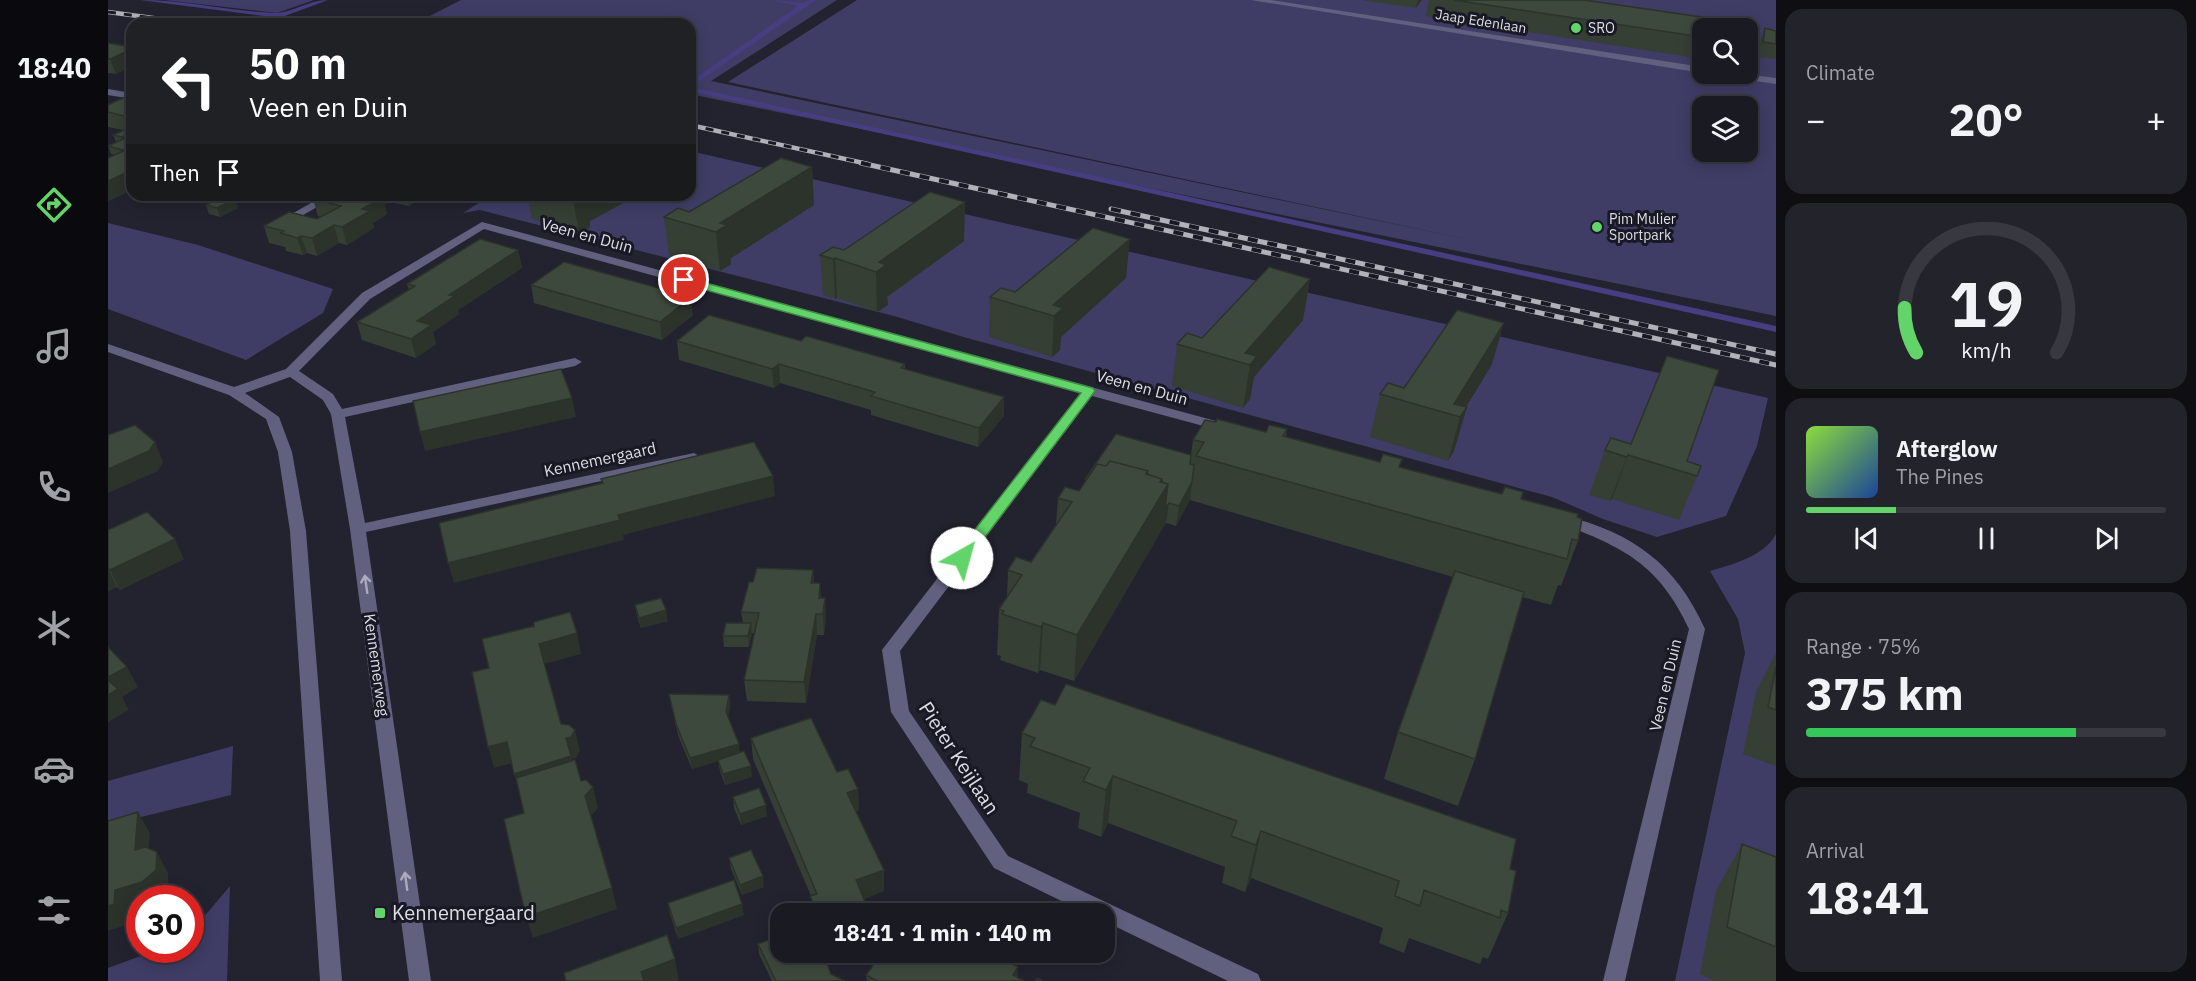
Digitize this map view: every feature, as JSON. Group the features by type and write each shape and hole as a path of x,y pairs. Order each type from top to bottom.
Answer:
{"street":[{"name":"Jaap Edenlaan","path":"1255,0 1692,68"},
{"path":"1758,78 1776,81"},
{"path":"108,92 126,95"},
{"path":"287,220 322,201"},
{"name":"Veen en Duin","path":"234,392 291,372 366,296 482,225 1238,431"},
{"path":"108,348 234,392 272,417 285,452 298,531 331,981"},
{"path":"338,414 575,362"},
{"name":"Kennemerweg","path":"291,372 328,397 338,414 358,529 420,981"},
{"name":"Pieter Keijlaan","path":"1089,391 891,650 900,712 1001,862 1250,981"},
{"name":"Kennemergaard","path":"358,529 708,454"},
{"name":"Veen en Duin","path":"1548,515 1591,530 1648,558 1679,591 1697,629 1614,981"}],"shaded area":[{"path":"140,0 280,13 313,2 328,0 285,16 296,18"},
{"path":"164,0 314,0 277,13"},
{"name":"Pim Mulier Sportpark","path":"461,0 837,0 711,81 1475,241 728,82 857,0 1776,0 1776,316 696,95 696,18 426,18"},
{"path":"696,152 1768,398 1757,446 1726,516 1657,537 1603,519 1552,497 967,338 894,316 480,210 463,213 482,201 696,201"},
{"path":"108,223 198,245 333,289 323,313 246,360 108,309"},
{"path":"1776,534 1776,981 1675,981 1745,653 1738,619 1710,571 1756,554 1771,542"},
{"path":"233,746 231,795 108,825 108,781"},
{"path":"230,886 227,981 108,981 108,968 126,961 204,963 204,917"}],"building":[{"path":"1454,0 1584,0 1708,18 1692,18 1692,36"},
{"path":"1765,28 1776,31 1776,44 1763,42"},
{"path":"108,43 126,46 126,52 108,59"},
{"path":"126,97 126,116 108,112 108,105"},
{"path":"126,130 126,135 122,137 113,135"},
{"path":"126,138 126,149 108,146"},
{"path":"126,150 126,173 108,181 108,158"},
{"path":"781,158 812,167 720,223 727,225 716,232 664,217 678,208 689,212"},
{"path":"930,192 965,202 879,262 886,265 876,272 820,255 833,247 844,250"},
{"path":"214,201 231,201 217,208 206,205"},
{"path":"321,201 376,201 362,209 370,211 342,227 334,225 312,238 301,236 297,238 281,233 284,231 264,226 289,212 317,219 341,206"},
{"path":"1093,228 1130,239 1053,305 1063,308 1054,316 990,297 1001,288 1015,292"},
{"path":"480,239 518,250 449,295 455,296 417,321 431,325 411,339 357,322 415,286 407,284"},
{"path":"564,262 691,297 660,322 531,285"},
{"path":"1269,267 1310,279 1245,353 1257,356 1250,365 1177,344 1187,333 1202,338"},
{"path":"1457,310 1504,323 1454,404 1467,407 1460,417 1380,394 1388,383 1404,388"},
{"path":"709,315 801,341 806,336 905,364 901,368 1004,397 979,428 871,396 875,392 779,364 772,369 677,341"},
{"path":"1667,356 1719,370 1687,461 1701,466 1697,476 1605,450 1611,438 1631,444"},
{"path":"561,369 572,398 420,432 413,401"},
{"path":"1217,419 1266,432 1269,425 1287,429 1283,436 1380,462 1383,454 1402,459 1399,467 1502,494 1505,487 1523,492 1521,499 1578,514 1577,517 1582,519 1578,541 1572,539 1567,559 1196,456 1204,442 1193,440 1205,420 1216,422"},
{"path":"135,425 155,442 149,451 108,469 108,435"},
{"path":"1116,434 1191,455 1190,464 1194,465 1192,482 1179,506 1169,503 1165,508 1168,484 1162,482 1162,479 1147,474 1148,471 1110,461 1106,466 1097,464 1085,479"},
{"path":"754,442 773,476 618,515 620,520 448,563 439,523 603,483 601,479"},
{"path":"1110,461 1148,471 1146,474 1162,479 1160,482 1168,484 1077,635 1043,623 1041,627 1002,614 1004,611 999,609 1022,575 1008,570 1016,557 1031,562 1072,502 1058,498 1065,487 1079,491 1097,464 1106,466"},
{"path":"147,512 175,539 110,570 108,568 108,530"},
{"path":"757,568 813,570 811,583 820,583 819,598 825,598 823,614 816,614 804,682 744,680 759,613 741,612 749,582 753,582"},
{"path":"1455,571 1524,592 1475,759 1398,732"},
{"path":"661,598 666,610 639,618 635,605"},
{"path":"570,612 577,633 539,644 561,724 569,725 575,730 571,737 566,738 571,756 514,774 507,742 488,747 472,672 489,668 482,639 534,626 534,622"},
{"path":"726,623 751,623 748,636 723,636"},
{"path":"108,647 127,667 108,677"},
{"path":"1776,666 1776,710 1768,707"},
{"path":"108,680 118,689 108,695"},
{"path":"1066,684 1516,839 1510,869 1516,871 1508,913 1501,910 1500,918 1424,890 1420,906 1395,896 1399,881 1261,831 1256,845 1231,836 1237,821 1113,776 1106,790 1083,781 1090,768 1030,746 1035,738 1022,733 1041,700 1055,705"},
{"path":"669,694 729,695 726,712 739,744 690,758 676,724"},
{"path":"811,718 837,772 848,769 858,789 847,793 884,870 856,880 866,903 813,903 810,896 817,894 751,738"},
{"path":"744,751 751,766 723,774 718,760"},
{"path":"575,760 581,781 586,780 593,787 585,796 612,888 526,917 504,819 524,813 516,778"},
{"path":"759,788 766,805 740,814 733,797"},
{"path":"138,812 135,850 145,847 157,852 156,870 142,882 115,890 114,904 108,906 108,821"},
{"path":"1742,844 1776,857 1776,947 1727,927"},
{"path":"751,850 763,876 740,885 729,858"},
{"path":"734,880 742,904 676,928 668,903"},
{"path":"667,935 675,959 641,972 644,981 566,981 564,973"},
{"path":"770,940 770,963 827,963 831,974 845,981 776,981 758,944"},
{"path":"875,963 1011,963 1018,967 1013,975 1024,981 877,981 866,975"}],"waterway":[{"path":"775,0 804,5"},
{"path":"804,5 813,0"},
{"path":"696,81 804,5"},
{"path":"696,90 1776,329"}],"railway":[{"path":"108,12 153,18"},
{"path":"696,126 868,164"},
{"path":"861,163 1776,365"},
{"path":"1111,209 1776,354"}],"place":[{"name":"SRO","path":"1576,28"},
{"name":"Pim Mulier Sportpark","path":"1597,227"},
{"name":"Kennemergaard","path":"380,913"}],"route":[{"path":"684,280 1089,391 962,558"}]}
